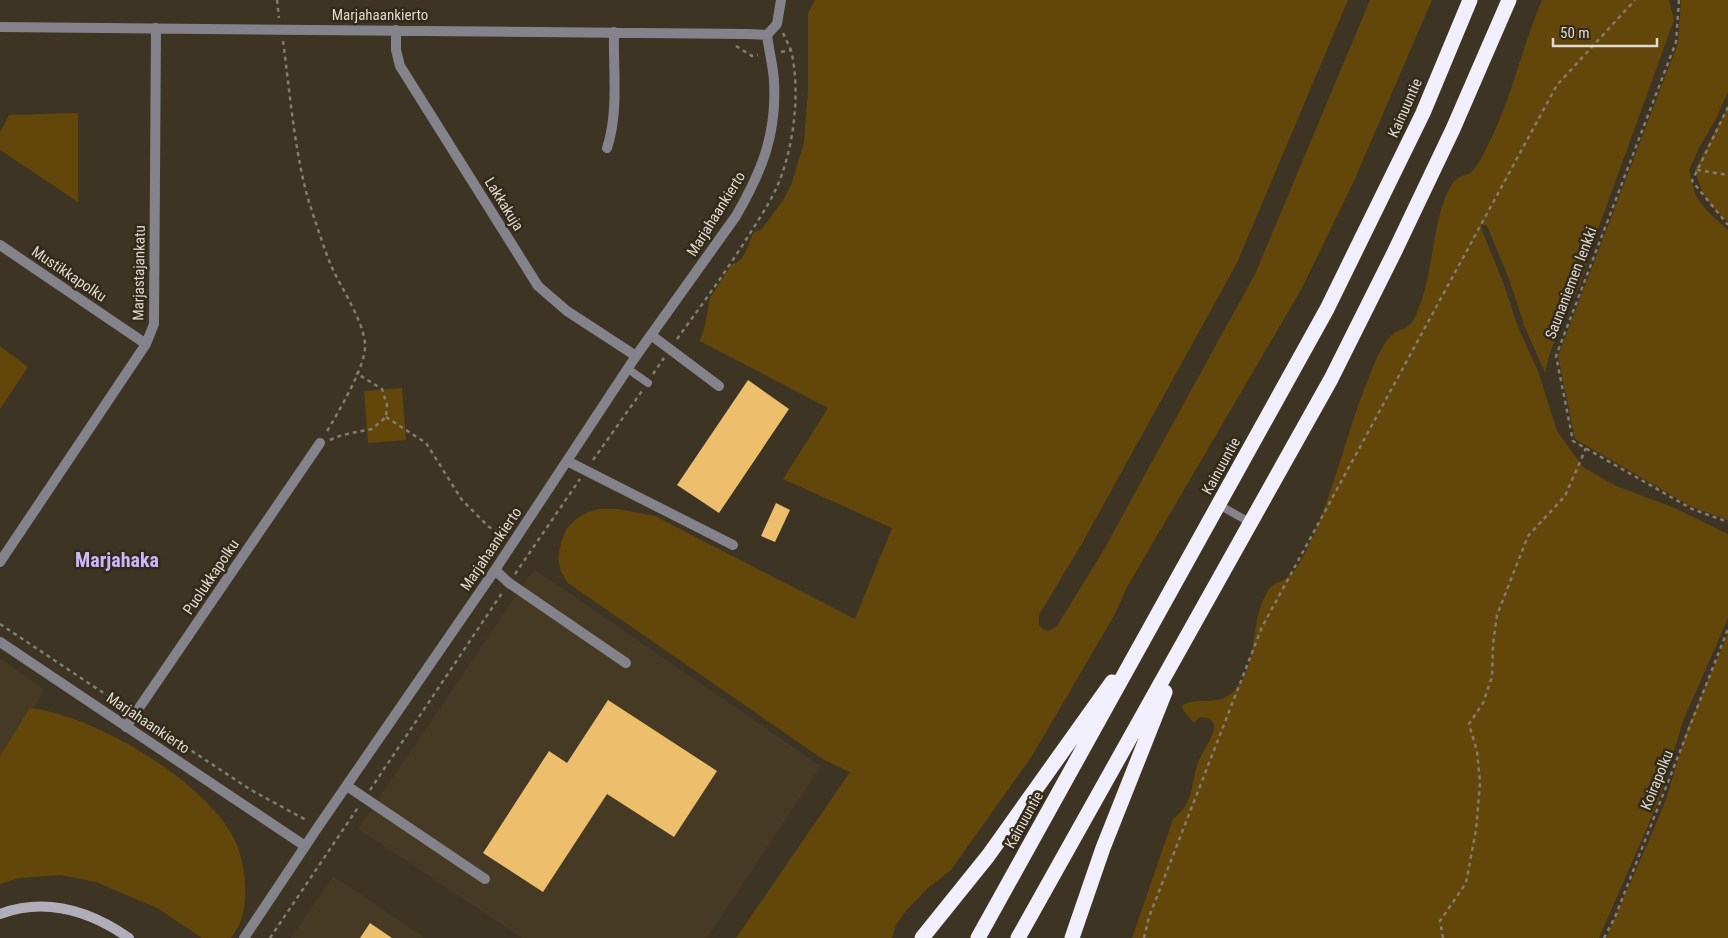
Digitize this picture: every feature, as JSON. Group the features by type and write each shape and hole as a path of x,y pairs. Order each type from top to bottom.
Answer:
{"highway":[{"name":"Kainuuntie","path":"978,938 1327,309 1423,114 1470,0"},
{"path":"1018,938 1330,379 1394,255 1453,129 1509,0"},
{"path":"922,938 988,856 1157,618"},
{"path":"1072,938 1103,848 1142,753 1183,644"}],"main road":[{"path":"0,914 38,906 72,909 101,920 129,938"}],"street":[{"path":"767,35 777,24 781,0"},
{"name":"Marjahaankierto","path":"0,27 767,35 774,81 774,106 767,151 750,191 736,216 636,356 495,570 244,938"},
{"name":"Marjastajankatu","path":"0,562 146,344 154,324 156,28"},
{"name":"Lakkakuja","path":"396,30 396,50 400,66 538,286 567,311 636,356"},
{"path":"607,148 612,134 614,113 614,32"},
{"name":"Mustikkapolku","path":"0,245 146,344"},
{"path":"652,335 719,386"},
{"name":"Puolukkapolku","path":"126,727 320,443"},
{"path":"567,461 733,545"},
{"path":"495,570 509,583 626,663"},
{"name":"Marjahaankierto","path":"0,642 305,846"},
{"path":"347,786 485,879"}],"lane":[{"path":"628,369 648,383"},
{"path":"1219,505 1251,523"}],"path":[{"path":"277,0 295,135 308,198 330,264 358,322 365,344 363,360 341,406 320,443"},
{"path":"1144,938 1149,917 1262,627 1557,85 1635,0"},
{"name":"Saunaniemen lenkki","path":"1679,0 1676,42 1556,356 1574,440 1692,509 1728,522"},
{"path":"270,938 509,583 734,259 764,211 776,188 790,144 795,112 795,76 790,50 777,24"},
{"path":"732,44 752,56 790,50"},
{"path":"1728,107 1692,181 1728,224"},
{"path":"1697,170 1728,175"},
{"path":"320,443 342,435 372,429 386,417 387,405 382,389 356,373"},
{"path":"386,417 426,442 462,500 489,527 514,541"},
{"path":"1443,938 1440,921 1466,883 1474,839 1480,783 1477,751 1469,724 1483,703 1492,677 1493,644 1498,615 1528,536 1565,496 1586,448"},
{"path":"0,624 251,790 318,827"},
{"name":"Koirapolku","path":"1604,938 1615,917 1728,629"}],"shaded area":[{"path":"815,0 1348,0 1237,263 1084,540 1039,615 1039,625 1049,631 1057,626 1103,551 1256,272 1370,0 1432,0 1354,181 1301,290 1127,587 1115,614 1032,756 951,870 928,888 905,912 896,925 892,938 736,938 850,772 824,760 568,583 561,572 558,559 561,542 567,528 577,518 588,512 599,509 618,509 655,516 855,619 892,528 783,479 828,408 700,341 710,298 732,264 743,257 753,233 762,229 783,200 791,185 804,143 808,90 808,13"},
{"path":"1542,0 1669,0 1674,20 1580,284 1561,324 1545,373 1524,325 1509,279 1487,226 1482,224 1481,228 1503,282 1518,327 1538,371 1557,431 1583,467 1616,486 1675,508 1728,534 1728,617 1683,721 1660,797 1599,938 1132,938 1173,819 1180,813 1188,800 1198,763 1210,740 1214,727 1214,724 1208,718 1200,717 1194,723 1182,706 1194,701 1222,699 1236,689 1243,679 1251,655 1261,605 1271,587 1291,575 1305,553 1324,509 1362,394 1383,346 1396,331 1407,327 1415,317 1426,284 1440,212 1445,198 1454,182 1473,171 1495,131"},
{"path":"1681,0 1728,0 1728,92 1689,170 1696,196 1707,211 1728,230 1728,520 1692,507 1575,439 1558,356 1678,43"},
{"path":"1728,107 1728,222 1707,199 1695,170"},
{"path":"78,113 78,202 0,150 0,132 9,115"},
{"path":"0,346 28,367 0,409"},
{"path":"402,388 406,440 368,443 364,391"},
{"path":"534,569 821,766 707,938 522,938 358,829"},
{"path":"1728,634 1728,938 1606,938 1666,799 1689,724"},
{"path":"0,658 45,690 0,762"},
{"path":"30,708 55,713 83,723 113,736 142,752 195,791 216,812 237,845 244,877 245,898 243,912 239,925 231,938 202,938 157,908 96,882 61,875 19,878 0,884 0,756"},
{"path":"333,876 425,938 291,938"}],"building":[{"path":"748,380 789,409 719,513 677,485"},
{"path":"776,503 790,510 775,542 761,536"},
{"path":"608,700 717,771 674,837 607,794 543,892 483,853 549,751 567,763"},
{"path":"370,923 392,938 360,938"}],"district":[{"name":"Marjahaka","path":"117,560"}]}
